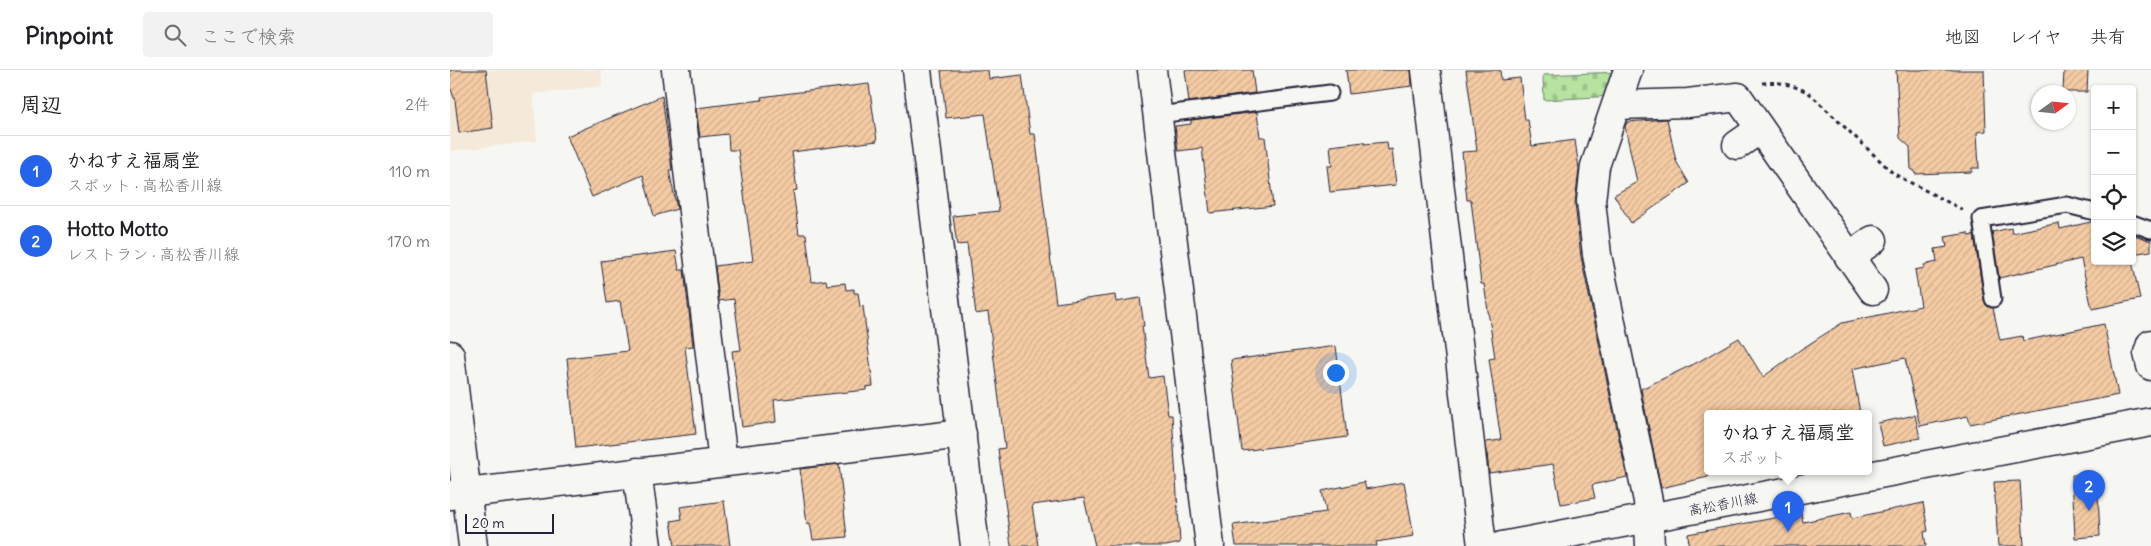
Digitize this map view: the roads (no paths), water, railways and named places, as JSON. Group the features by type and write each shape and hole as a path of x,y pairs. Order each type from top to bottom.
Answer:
{"street":[{"path":"676,70 722,462"},
{"path":"917,70 975,546"},
{"path":"1152,70 1210,546"},
{"path":"1426,70 1482,546"},
{"path":"1628,70 1618,105 1595,166 1591,201 1597,254 1646,490 1650,546"},
{"path":"1618,105 1688,103 1738,97 1873,290"},
{"path":"1737,145 1760,128"},
{"path":"1850,257 1873,240"},
{"path":"2151,344 2148,353 2151,366"},
{"path":"450,355 458,494 473,546"},
{"name":"高松香川線","path":"1502,546 2151,422"},
{"path":"458,494 962,434"},
{"path":"638,472 647,546"}],"lane":[{"path":"1158,115 1330,93"},
{"path":"1993,300 1981,219 2067,205 2091,211"},
{"path":"2136,224 2151,230"}],"place":[{"name":"Hotto Motto","path":"2089,511"},
{"name":"かねすえ福扇堂","path":"1788,532"}]}
